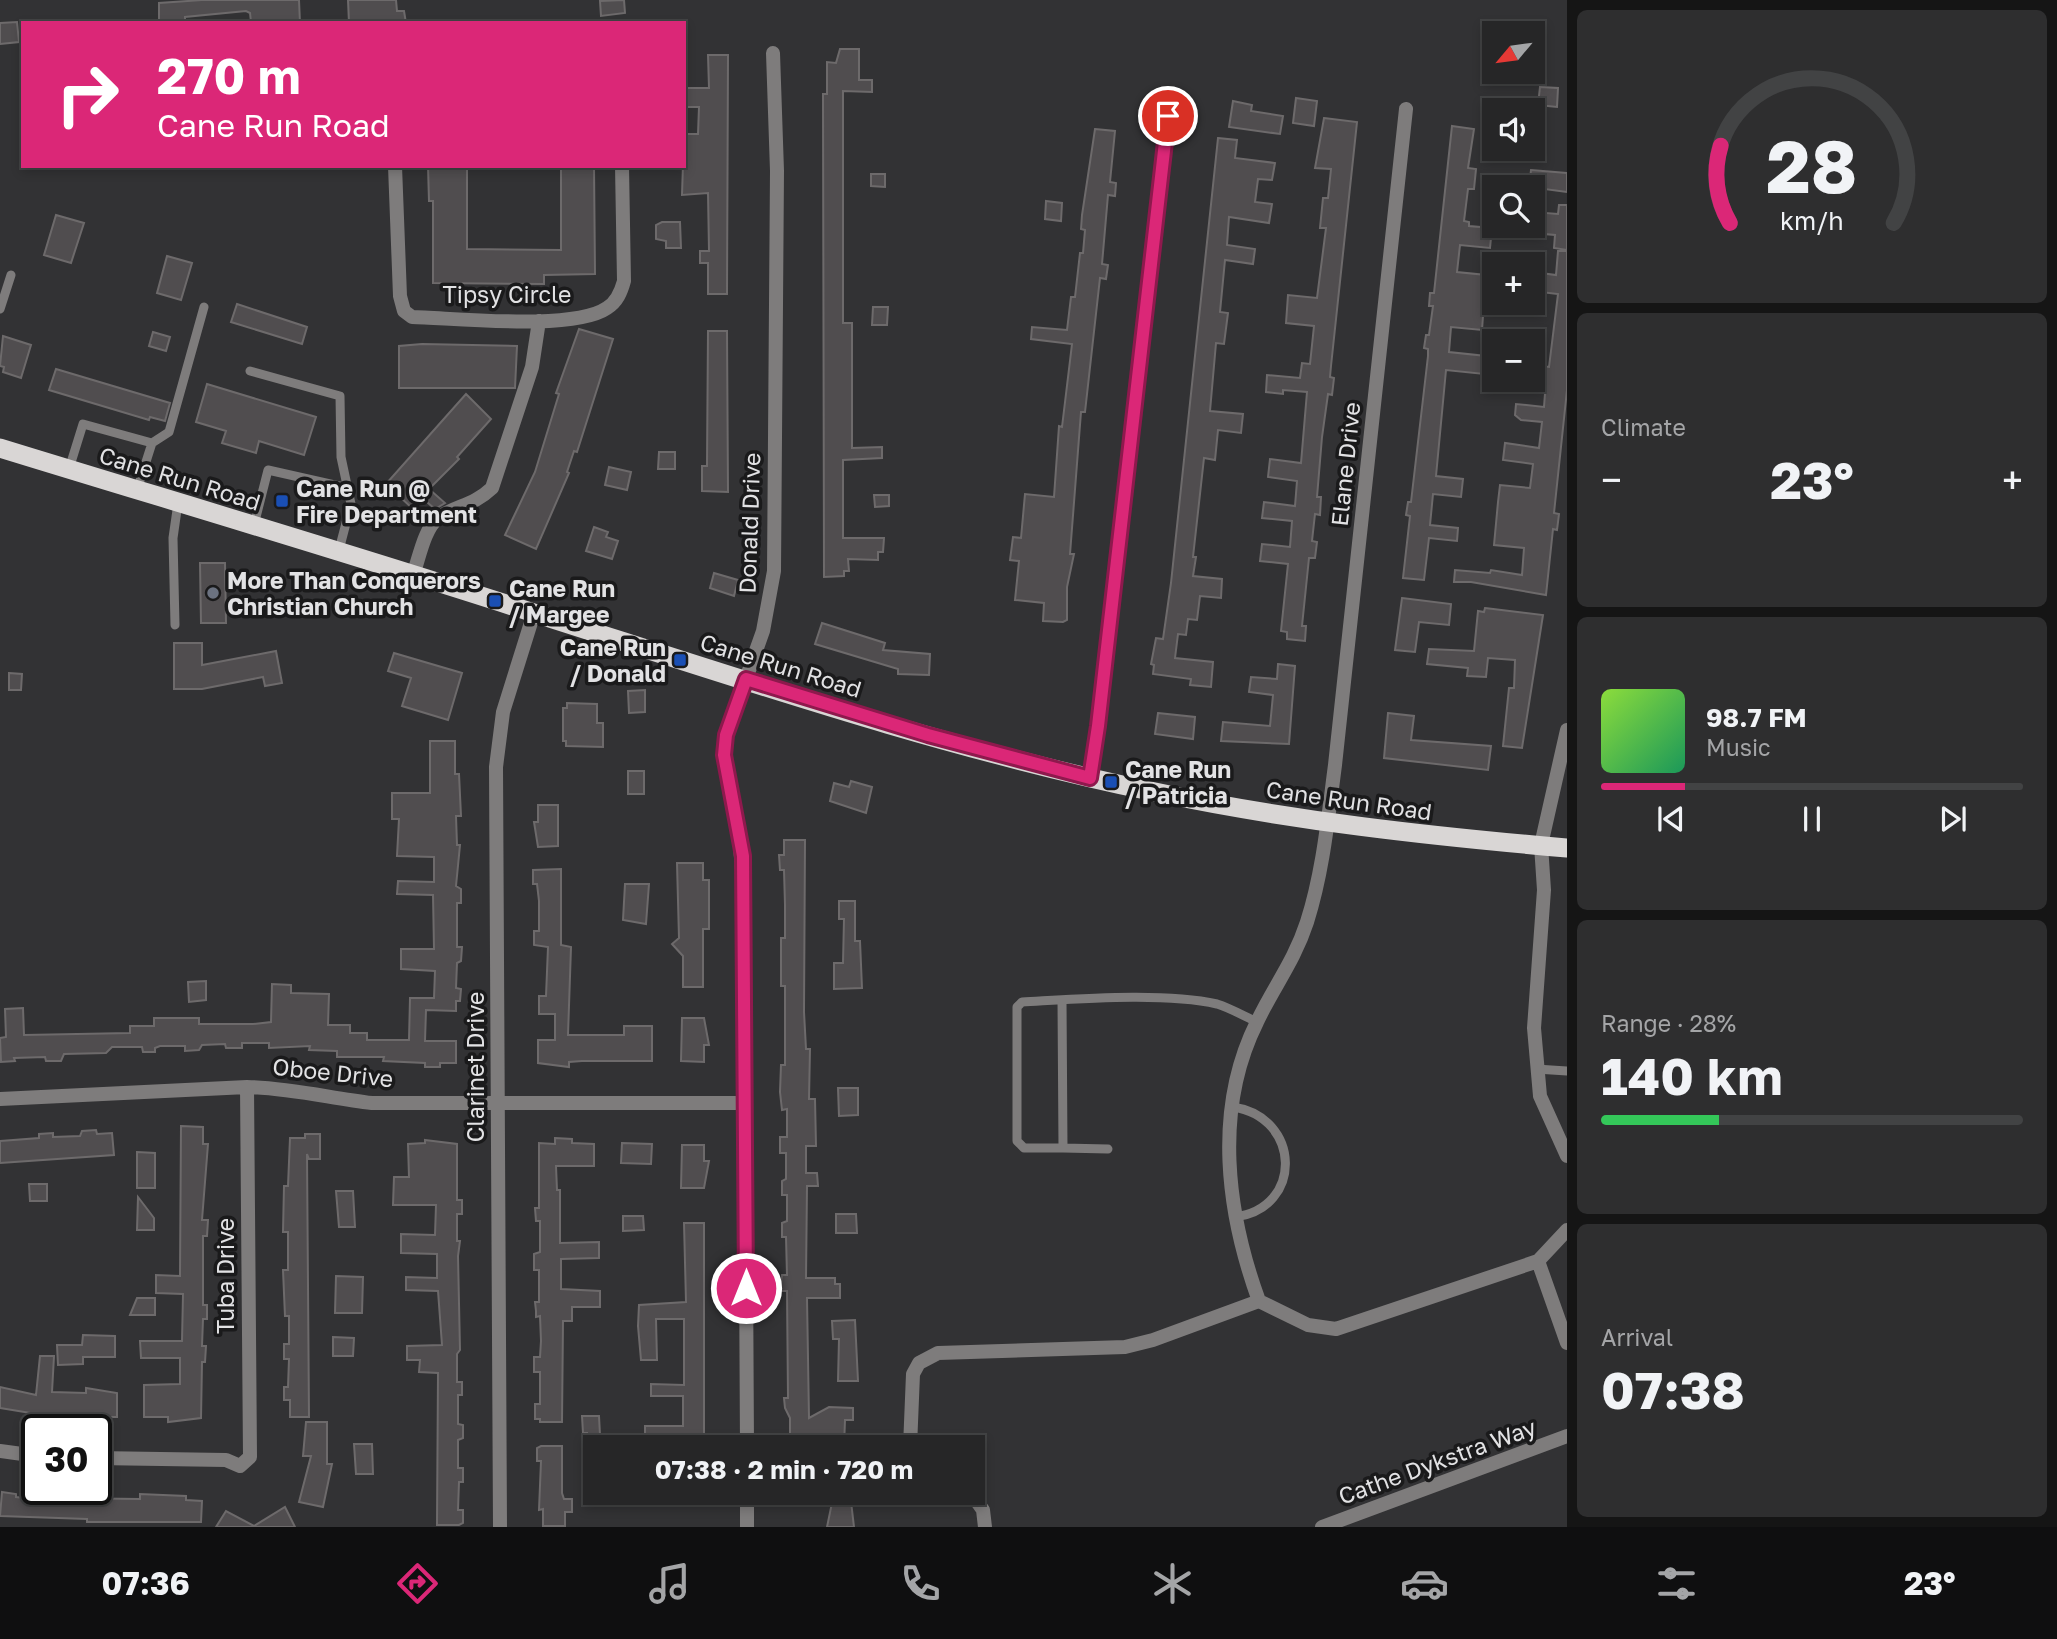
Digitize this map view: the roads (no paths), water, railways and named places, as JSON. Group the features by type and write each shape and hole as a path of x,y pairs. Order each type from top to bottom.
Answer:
{"highway":[{"name":"Cane Run Road","path":"0,447 928,735 1090,778 1236,808 1328,822 1424,836 1567,848"}],"street":[{"name":"Donald Drive","path":"747,1435 743,856 724,755 726,735 766,617 774,571 777,171 773,53"},
{"name":"Elane Drive","path":"1328,822 1406,109"},
{"path":"1090,778 1168,116"},
{"name":"Tipsy Circle","path":"395,168 400,296 404,311 412,317 539,321 593,315 608,308 619,297 624,281 622,168"},
{"path":"413,575 431,527 439,518 478,501 492,488 532,366 539,321"},
{"name":"Clarinet Drive","path":"500,1527 498,739 503,712 534,612"},
{"path":"1567,730 1541,845 1544,890 1534,1028 1540,1096 1567,1156"},
{"path":"1259,1301 1235,1217 1228,1173 1233,1107 1239,1076 1256,1022 1293,962 1307,921 1328,822"},
{"name":"Oboe Drive","path":"0,1099 247,1087 286,1088 331,1098 372,1103 745,1103"},
{"name":"Tuba Drive","path":"112,1458 226,1460 240,1466 250,1457 247,1087"},
{"path":"910,1435 911,1383 919,1363 938,1353 1125,1347 1153,1340 1259,1301 1308,1325 1336,1329 1538,1261 1567,1230"},
{"path":"1538,1261 1567,1343"},
{"name":"Cathe Dykstra Way","path":"1322,1527 1567,1436"},
{"path":"0,1451 21,1454"},
{"path":"747,1505 747,1527"},
{"path":"980,1505 985,1527"}],"lane":[{"path":"0,309 11,275"},
{"path":"138,490 152,443 169,432 204,307"},
{"path":"250,372 340,396 341,457 351,504 338,552"},
{"path":"69,469 83,424 152,443"},
{"path":"253,526 268,470 348,488"},
{"path":"175,625 173,538 178,503"},
{"path":"1108,1149 1024,1148 1017,1141 1017,1007 1022,1002 1189,999 1220,1005 1256,1022"},
{"path":"1062,1000 1063,1148"},
{"path":"1536,1069 1567,1071"},
{"path":"1233,1107 1254,1111 1273,1127 1285,1153 1286,1167 1285,1179 1271,1199 1254,1212 1235,1217"}],"place":[{"name":"Cane Run @ Fire Department","path":"282,501"},
{"name":"More Than Conquerors Christian Church","path":"213,593"},
{"name":"Cane Run / Margee","path":"495,601"},
{"name":"Cane Run / Donald","path":"680,660"},
{"name":"Cane Run / Patricia","path":"1111,782"}]}
